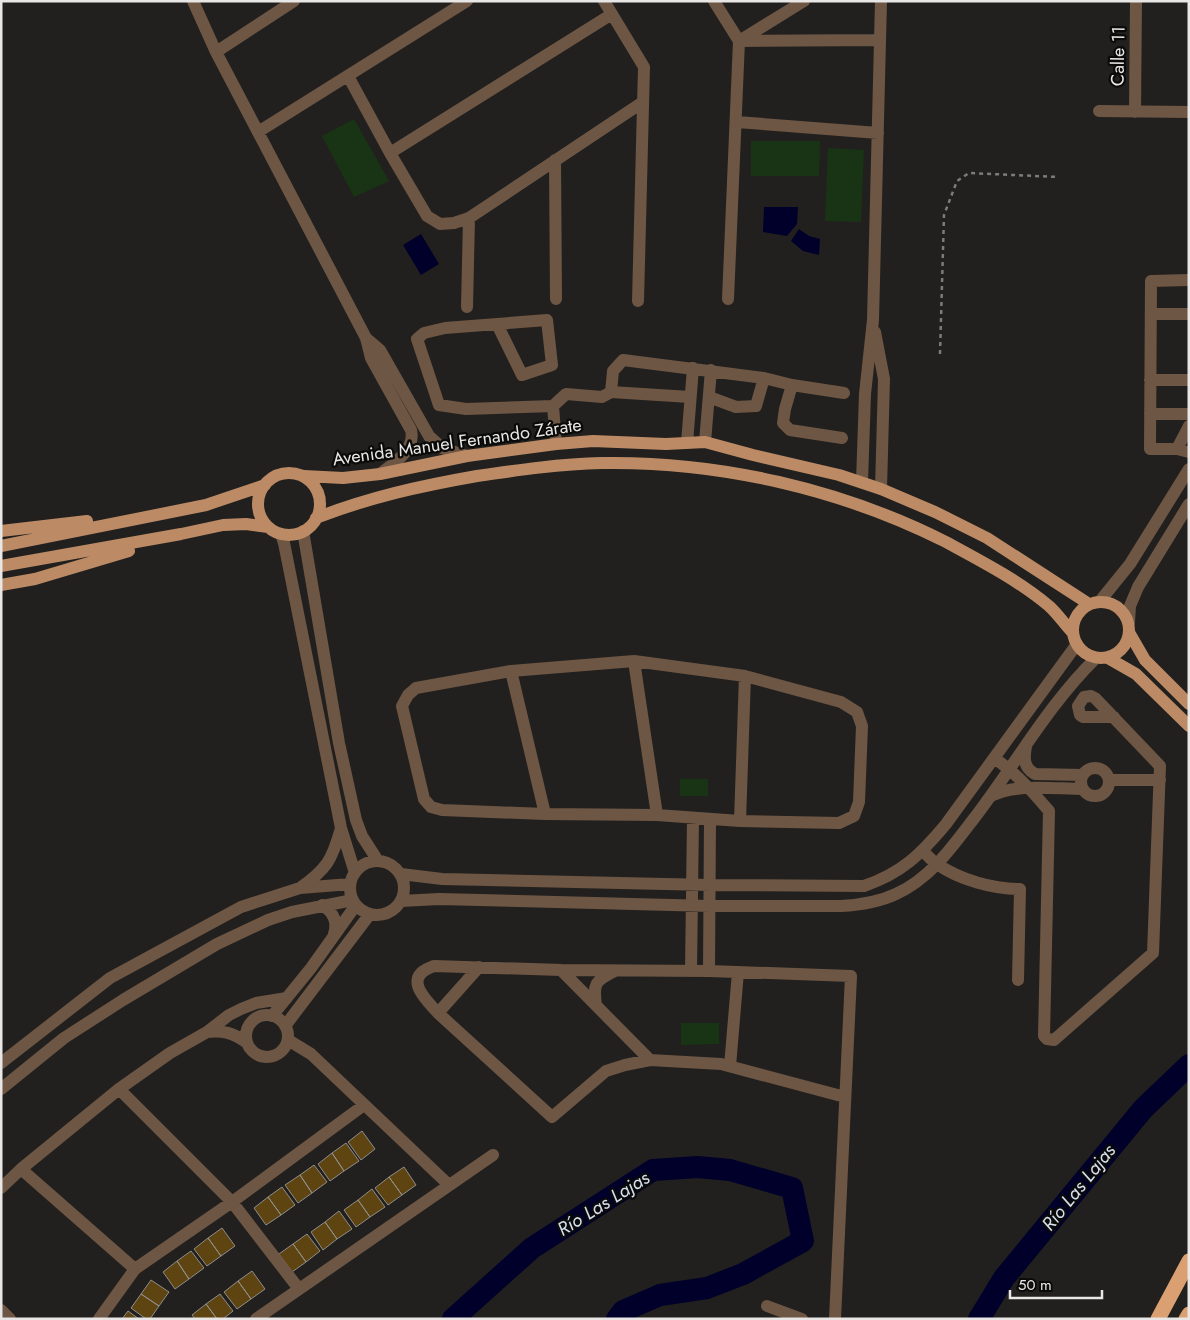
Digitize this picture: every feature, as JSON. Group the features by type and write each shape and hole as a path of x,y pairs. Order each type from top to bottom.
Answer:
{"highway":[{"path":"1158,1319 1189,1261"},
{"path":"1186,1319 1189,1314"}],"main road":[{"name":"Avenida Manuel Fernando Zárate","path":"304,476 343,478 380,474 467,456 556,444 593,441 666,444 705,442 881,488 987,538 1094,603"},
{"name":"Avenida Manuel Fernando Zárate","path":"316,518 352,504 394,492 520,469 602,463 670,465 745,475 816,492 869,508 926,532 976,558 1028,590 1051,607 1075,639"},
{"path":"1,546 176,511 236,496 265,485 278,475 296,473 304,476 311,482 320,499 320,509 311,526 296,534 281,534 268,527 246,524 223,525 1,566"},
{"path":"265,485 258,502 259,511 268,527"},
{"path":"1,531 176,511"},
{"path":"1,585 35,579 181,534"},
{"path":"1189,704 1145,660 1129,628 1124,613 1118,606 1109,602 1094,603 1082,609 1076,616 1075,639 1089,656 1102,658 1136,674 1189,726"},
{"path":"1102,658 1122,649 1127,642 1129,628"}],"street":[{"path":"193,1 216,52 366,338 370,358 411,430 418,432 442,448 467,456"},
{"path":"216,52 294,1"},
{"path":"258,132 467,1"},
{"path":"604,1 644,67 638,300"},
{"path":"714,1 740,41 728,299"},
{"path":"740,41 804,1"},
{"path":"862,482 865,394 873,320 881,1"},
{"name":"Calle 11","path":"1135,112 1136,1"},
{"path":"390,153 612,14"},
{"path":"740,41 880,40"},
{"path":"348,76 390,153 428,216 440,224 454,223 469,218 643,102"},
{"path":"1099,111 1189,112"},
{"path":"737,122 878,133"},
{"path":"555,160 556,299"},
{"path":"467,307 469,218"},
{"path":"1189,280 1151,282 1150,449 1183,451 1189,426"},
{"path":"1150,314 1189,314"},
{"path":"497,324 522,376 552,365 547,320 444,328 424,332 417,340 439,405 466,409 553,406 566,394 602,397 611,392 690,397"},
{"path":"873,320 884,379 881,488"},
{"path":"611,392 612,372 623,360 711,370 844,393"},
{"path":"687,442 693,368"},
{"path":"705,442 711,370"},
{"path":"708,397 736,407 756,406 764,378"},
{"path":"1150,380 1189,380"},
{"path":"792,385 783,423 790,430 842,438"},
{"path":"553,406 556,444"},
{"path":"1150,414 1189,414"},
{"path":"380,474 397,461 410,447 418,432"},
{"path":"1094,603 1130,564 1189,469"},
{"path":"1129,628 1130,606 1138,587 1189,504"},
{"path":"304,531 339,743 356,820 362,836 378,860"},
{"path":"246,1042 247,1029 250,1023 267,1016 287,998 333,936 354,902 352,878 281,534"},
{"path":"401,874 442,879 710,885 864,886 883,879 899,870 923,851 946,824 994,758 1075,639"},
{"path":"401,901 440,899 692,906 841,906 860,904 896,894 915,883 937,864 992,796 1075,679 1102,658"},
{"path":"634,661 657,815"},
{"path":"634,661 745,676 841,702 857,712 862,726 859,802 854,816 839,823 740,821 657,815 545,814 442,810 431,807 424,799 402,706 416,688 511,671 634,661"},
{"path":"511,671 545,814"},
{"path":"740,821 745,676"},
{"path":"994,758 1010,769 1049,811 1044,1036 1047,1039 1054,1040 1153,952 1160,766 1114,717"},
{"path":"1026,746 1025,765 1035,774 1083,775"},
{"path":"1098,768 1105,772 1109,780 1108,789 1100,796 1090,796 1083,789 1081,782 1083,775 1089,769 1098,768"},
{"path":"1109,780 1160,780"},
{"path":"992,796 1005,791 1030,789 1083,789"},
{"path":"690,971 693,818"},
{"path":"709,971 710,819"},
{"path":"300,888 317,876 327,865 335,849 341,828"},
{"path":"923,851 937,864 974,882 1006,889 1020,889 1018,980"},
{"path":"1,1063 110,978 241,907 300,888 352,878 361,866 378,860 387,862 401,874 404,892 401,901 388,913 370,914 354,902 292,912 268,920 217,944 123,1000 64,1038 1,1090"},
{"path":"322,906 330,910 334,918 336,927 333,936"},
{"path":"286,1026 370,914"},
{"path":"320,954 332,964"},
{"path":"835,1319 851,976 709,971 561,970 434,966 425,969 418,976 418,986 421,995 438,1013 552,1117 606,1071 650,1060 721,1064 845,1097"},
{"path":"438,1013 479,967"},
{"path":"561,970 650,1060"},
{"path":"596,1005 594,990 596,984 604,976 617,970"},
{"path":"730,1066 738,972"},
{"path":"1,1188 21,1169 119,1088 170,1053 207,1032 241,1008 264,1001 287,998"},
{"path":"207,1032 228,1032 238,1036 246,1042 254,1053 266,1058 282,1051 288,1040 286,1026 278,1018 241,1008"},
{"path":"288,1040 311,1054 449,1186"},
{"path":"119,1088 232,1202 299,1289"},
{"path":"99,1319 134,1269 232,1202 364,1105"},
{"path":"256,1319 493,1155"},
{"path":"21,1169 134,1269"},
{"path":"767,1306 802,1319"},
{"path":"1,1310 10,1319"}],"path":[{"path":"940,354 944,215 957,181 969,174 1058,177"}],"green space":[{"path":"354,119 389,181 354,197 322,136"},
{"path":"751,141 820,141 819,176 751,176"},
{"path":"828,148 864,150 861,222 825,221"},
{"path":"680,779 708,779 708,796 680,796"},
{"path":"681,1023 719,1023 719,1044 681,1045"}],"water":[{"path":"764,207 798,207 797,224 787,236 763,232"},
{"path":"799,229 809,236 820,239 819,255 803,251 791,241"},
{"path":"421,234 439,264 421,275 403,245"}],"building":[{"path":"362,1131 375,1149 361,1160 348,1142"},
{"path":"346,1143 359,1161 344,1171 332,1153"},
{"path":"332,1153 344,1171 330,1181 318,1164"},
{"path":"314,1165 327,1182 312,1193 300,1175"},
{"path":"404,1167 416,1185 402,1195 389,1177"},
{"path":"300,1175 312,1193 298,1203 285,1185"},
{"path":"389,1177 402,1195 388,1205 375,1188"},
{"path":"282,1187 295,1205 281,1215 268,1197"},
{"path":"372,1189 385,1207 370,1217 358,1200"},
{"path":"268,1197 281,1215 266,1225 254,1208"},
{"path":"358,1200 370,1217 356,1227 344,1210"},
{"path":"339,1211 352,1229 337,1239 325,1222"},
{"path":"325,1222 337,1239 323,1250 311,1232"},
{"path":"222,1228 235,1246 221,1256 208,1238"},
{"path":"307,1234 320,1251 306,1262 293,1244"},
{"path":"208,1238 221,1256 207,1266 194,1249"},
{"path":"293,1244 306,1262 292,1272 279,1254"},
{"path":"191,1251 204,1268 189,1279 177,1261"},
{"path":"177,1261 189,1279 175,1289 163,1272"},
{"path":"252,1271 265,1289 251,1299 238,1281"},
{"path":"151,1280 169,1292 159,1306 141,1294"},
{"path":"238,1281 251,1299 237,1309 224,1292"},
{"path":"141,1294 159,1306 150,1319 146,1319 131,1308"},
{"path":"220,1294 233,1311 223,1319 217,1319 206,1304"},
{"path":"206,1304 217,1319 195,1319 192,1315"},
{"path":"128,1311 139,1319 122,1319"}],"waterway":[{"name":"Río Las Lajas","path":"979,1319 1004,1278 1143,1109 1189,1065"},
{"name":"Río Las Lajas","path":"453,1319 532,1248 653,1170 698,1167 730,1170 792,1188 803,1241 743,1274 707,1288 660,1295 623,1311 617,1319"}]}
